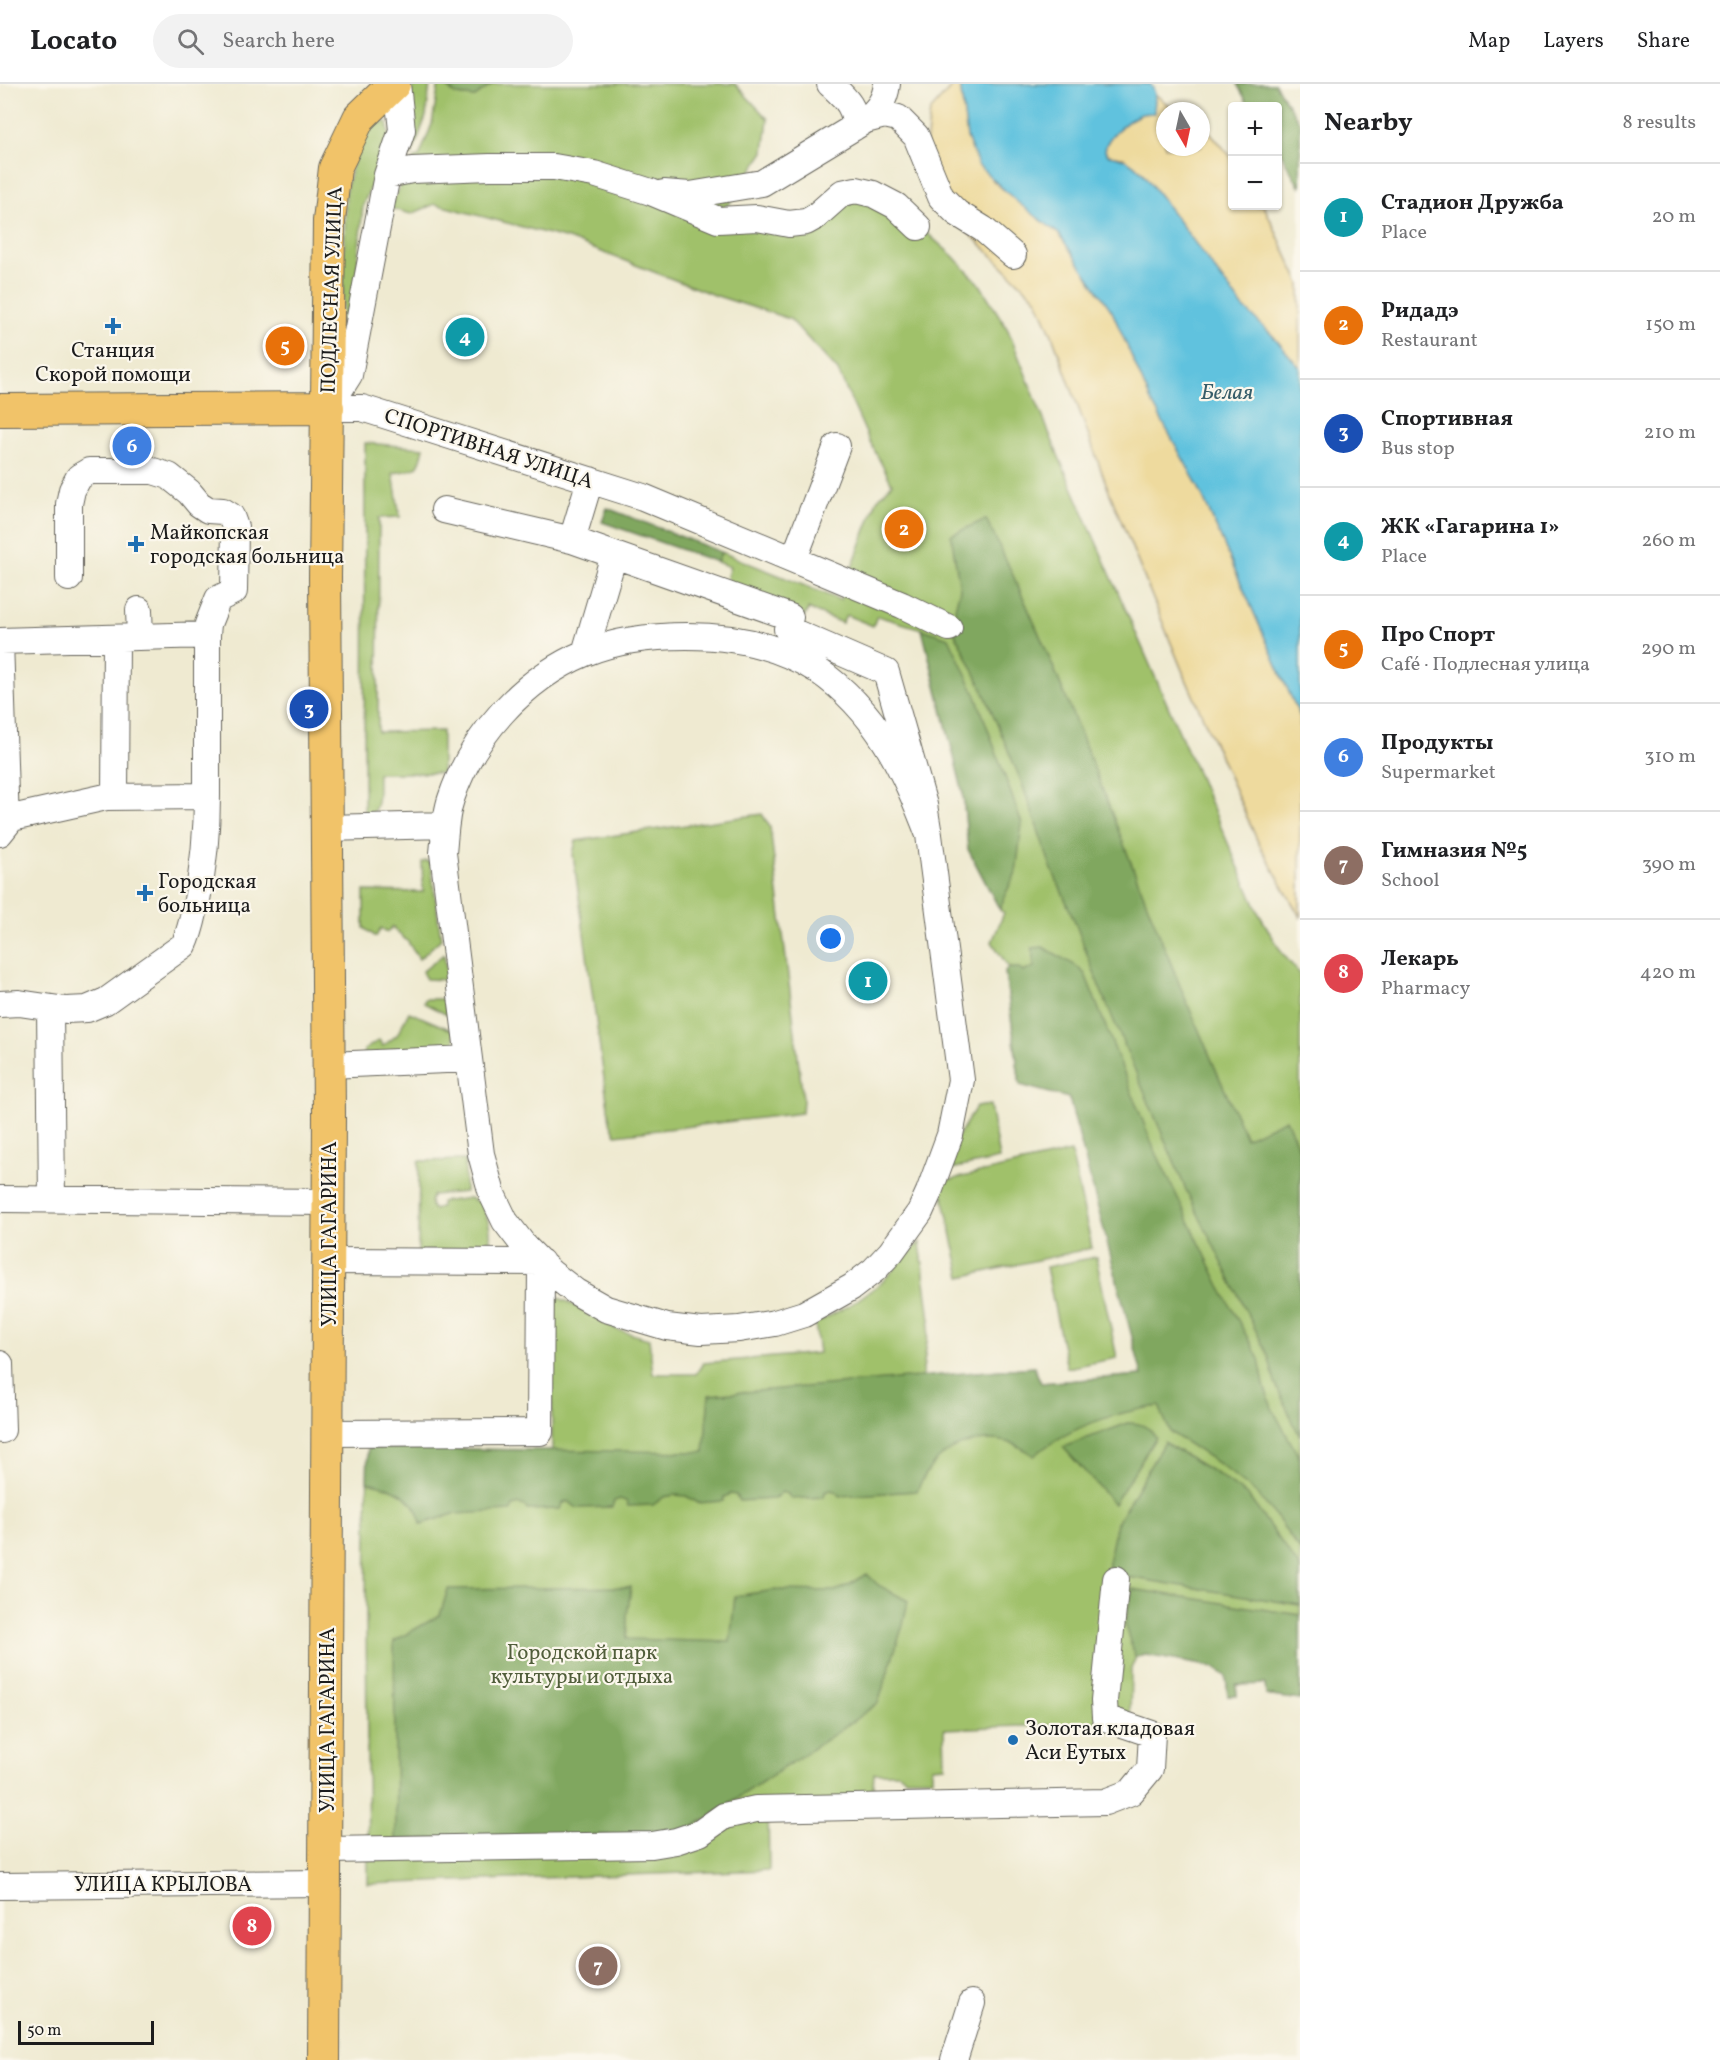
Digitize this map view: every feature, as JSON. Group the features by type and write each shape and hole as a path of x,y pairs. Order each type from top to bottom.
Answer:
{"main road":[{"name":"ПОДЛЕСНАЯ УЛИЦА","path":"328,408 329,221 335,168 359,118 395,84"},
{"name":"СПОРТИВНАЯ УЛИЦА","path":"0,410 328,408"},
{"name":"УЛИЦА ГАГАРИНА","path":"324,2060 327,1850 329,1065 325,578 328,408"}],"street":[{"path":"328,408 350,375 387,175 402,130 395,84"},
{"path":"830,84 854,111 859,124"},
{"path":"644,190 690,195 762,183 859,124 879,108 886,94 887,84"},
{"path":"859,124 885,115 898,117 916,136 941,196 957,213 983,229 1013,255"},
{"path":"387,175 412,170 554,167 594,174 644,190 718,220 745,218 789,224 806,222 842,193 855,190 873,194 896,206 918,227"},
{"name":"СПОРТИВНАЯ УЛИЦА","path":"328,408 362,408 643,496 902,605 949,628"},
{"path":"794,560 837,446"},
{"path":"0,1004 18,1003 66,1010 87,1009 106,1001 184,945 190,933 201,875 207,836 207,635 208,624 218,599 234,591 235,527 231,516 223,511 208,510 169,476 153,471 89,471 79,477 72,490 69,504 69,578"},
{"path":"572,540 590,480"},
{"path":"444,510 572,540 790,617 787,629 886,672 924,805 929,835 961,1080 950,1135 920,1212 891,1252 874,1270 852,1287 804,1314 775,1323 739,1329 701,1331 668,1327 606,1309 576,1292 540,1262 505,1221 492,1194 481,1154 443,853 445,825 451,800 471,754 486,731 529,687 553,670 585,653 623,642 667,636 712,636 756,643 788,654 816,670 849,695 879,729 913,793 929,835"},
{"path":"585,653 614,555"},
{"path":"115,797 128,637 139,610"},
{"path":"3,829 0,641 207,635"},
{"path":"3,829 12,818 106,797 207,796"},
{"path":"327,828 445,825"},
{"path":"50,1008 52,1199"},
{"path":"329,1065 469,1059"},
{"path":"0,1198 328,1202"},
{"path":"328,1261 540,1262"},
{"path":"328,1433 540,1432 540,1262"},
{"path":"0,1364 2,1430"},
{"path":"327,1850 652,1845 676,1841 700,1833 724,1816 756,1809 1105,1802 1131,1792 1150,1769 1152,1734 1105,1718 1104,1701 1116,1579"},
{"name":"УЛИЦА КРЫЛОВА","path":"0,1886 326,1883"},
{"path":"954,2060 972,2003"}],"green space":[{"path":"415,84 430,84 426,116 412,155 409,149 407,119 412,89"},
{"name":"Городской парк культуры и отдыха","path":"439,84 448,84 447,87 456,95 475,97 493,84 735,84 768,119 764,152 718,220 789,224 842,193 896,206 953,256 981,286 1008,330 1058,455 1259,914 1282,953 1300,974 1300,1700 1266,1695 1265,1684 1236,1685 1237,1696 1228,1696 1226,1676 1213,1667 1146,1655 1136,1657 1131,1669 1130,1719 1105,1723 944,1729 945,1766 932,1767 932,1778 905,1778 899,1773 874,1773 872,1803 768,1804 769,1870 368,1884 366,1605 368,1448 552,1450 552,1299 559,1298 618,1330 649,1339 653,1374 696,1374 703,1363 819,1353 815,1324 853,1303 881,1283 920,1242 930,1320 922,1377 1034,1367 1041,1383 1143,1375 1069,1098 1020,1085 1005,972 1009,968 992,942 1004,913 1000,910 968,849 963,793 922,629 877,616 873,626 846,615 842,623 808,609 805,616 729,585 727,576 730,567 717,562 721,552 840,600 877,500 892,484 838,371 790,319 714,295 568,239 435,204 411,214 390,208 414,158 419,157 432,124"},
{"path":"448,84 492,84 475,97 456,95 447,87"},
{"path":"1237,84 1275,84 1300,123 1300,188 1282,155 1282,102 1247,102"},
{"path":"387,122 390,142 363,205 352,322 342,322 346,189 358,146 375,123"},
{"path":"365,443 424,448 415,468 393,473 400,517 379,518 378,732 442,731 442,773 378,773 376,806 364,821"},
{"path":"607,508 721,552 717,562 602,522"},
{"path":"986,519 1014,576 1064,693 1181,988 1246,1138 1286,1119 1300,1151 1300,1437 1275,1383 1268,1355 1186,1190 1099,986 1051,867 1021,781 982,688 954,631 955,609 960,589 951,535"},
{"path":"922,629 949,638 976,696 1022,824 1016,873 1000,910 968,849 963,793"},
{"path":"762,814 770,827 803,1099 802,1113 616,1135 610,1122 573,854 576,841"},
{"path":"426,861 431,865 441,939 419,959 408,942 392,927 387,932 381,928 376,937 364,928 364,891 423,892 422,862"},
{"path":"1043,947 1075,965 1085,974 1152,1144 1223,1292 1259,1359 1264,1385 1272,1408 1300,1459 1300,1551 1258,1495 1221,1465 1170,1432 1159,1406 1126,1412 1093,1422 1062,1437 1034,1456 1017,1445 1002,1441 989,1440 964,1444 942,1456 933,1464 917,1491 840,1496 831,1490 825,1492 824,1497 791,1499 788,1494 782,1492 774,1499 739,1501 736,1495 731,1494 724,1497 723,1501 698,1503 686,1496 675,1495 664,1497 653,1505 628,1506 626,1501 620,1499 614,1501 612,1507 577,1508 568,1501 562,1504 560,1509 527,1510 525,1506 519,1504 513,1506 511,1511 454,1514 421,1524 414,1506 402,1494 367,1482 368,1448 704,1452 709,1395 1034,1367 1041,1383 1142,1375 1069,1098 1020,1085 1005,971 1009,968 1019,968 1023,972 1034,967 1032,948"},
{"path":"444,954 448,980 426,979 422,972"},
{"path":"425,999 450,999 453,1018 424,1003"},
{"path":"409,1012 454,1031 455,1046 442,1056 365,1058 364,1050 379,1040 383,1046 397,1035"},
{"path":"990,1105 999,1159 942,1171 953,1144 976,1107"},
{"path":"1071,1152 1092,1248 961,1277 940,1182"},
{"path":"465,1160 465,1192 433,1195 430,1205 434,1210 441,1207 441,1202 470,1198 478,1202 480,1200 490,1230 488,1249 418,1252 419,1161"},
{"path":"1096,1257 1117,1358 1067,1368 1046,1267"},
{"path":"1128,1423 1144,1426 1156,1437 1114,1504 1063,1447"},
{"path":"1164,1442 1248,1496 1300,1568 1300,1605 1109,1574 1109,1558 1117,1523"},
{"path":"867,1574 878,1585 908,1601 903,1625 878,1703 832,1736 684,1833 396,1840 394,1641 440,1615 448,1589 631,1587 627,1639 730,1642 735,1596 775,1590 835,1591"},
{"path":"1132,1589 1300,1615 1300,1700 1266,1695 1265,1684 1236,1685 1237,1696 1228,1696 1226,1676 1213,1667 1146,1655 1135,1657 1125,1626"}],"sand":[{"path":"954,84 960,84 967,137 994,182 1059,234 1112,311 1150,399 1198,486 1300,717 1300,917 1258,842 1182,670 1108,489 1037,300 970,234 935,210 914,163 926,146 930,111"},
{"path":"1155,94 1165,102 1156,102 1156,156 1210,156 1210,132 1228,153 1228,210 1266,210 1300,284 1300,368 1273,336 1242,306 1142,172 1122,157 1108,155 1105,151 1109,140 1123,125 1141,114 1154,113"}],"water":[{"name":"Белая","path":"960,84 1150,84 1152,87 1155,94 1154,113 1141,114 1123,125 1109,140 1105,151 1108,155 1134,165 1142,172 1242,306 1273,336 1300,368 1300,717 1198,486 1150,399 1112,311 1059,234 1016,201 978,165 967,137"}],"place":[{"name":"Станция Скорой помощи","path":"113,326"},
{"name":"ЖК «Гагарина 1»","path":"465,337"},
{"name":"Про Спорт","path":"285,346"},
{"name":"Продукты","path":"132,446"},
{"name":"Ридадэ","path":"904,529"},
{"name":"Майкопская городская больница","path":"136,544"},
{"name":"Спортивная","path":"309,709"},
{"name":"Городская больница","path":"145,893"},
{"name":"Стадион Дружба","path":"868,981"},
{"name":"Золотая кладовая Аси Еутых","path":"1013,1740"},
{"name":"Лекарь","path":"252,1926"},
{"name":"Гимназия №5","path":"598,1966"}]}
